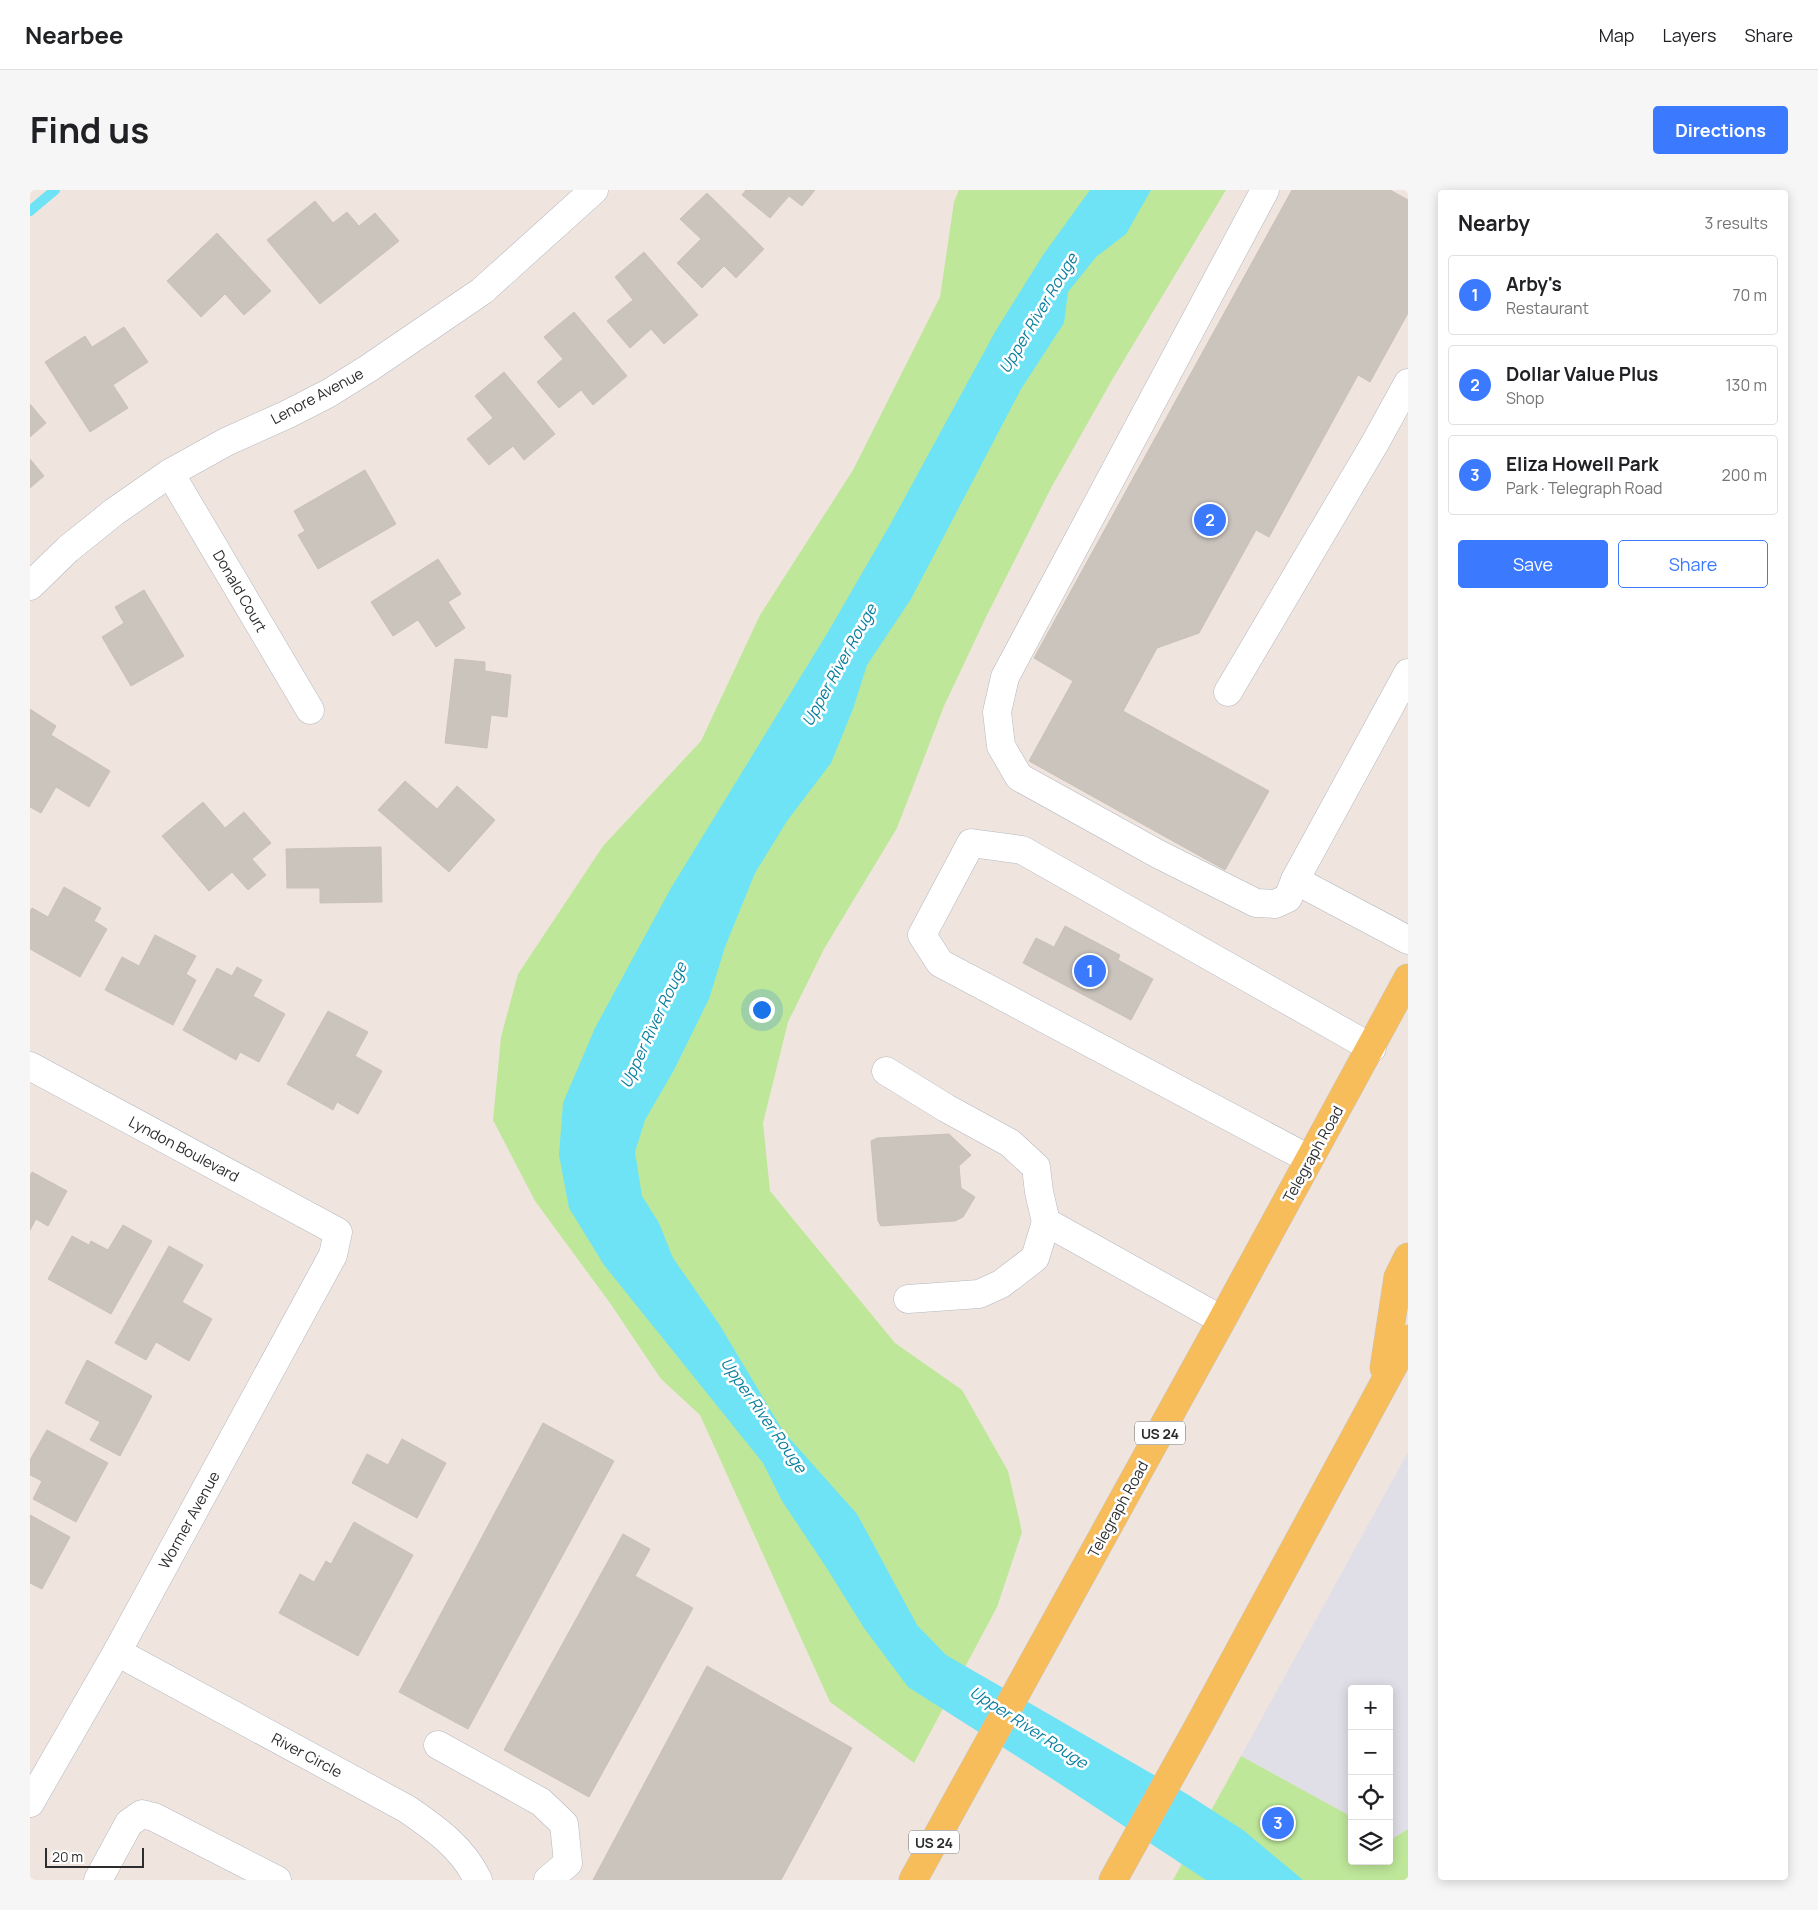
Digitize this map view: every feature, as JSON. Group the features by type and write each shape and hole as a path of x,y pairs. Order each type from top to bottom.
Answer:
{"main road":[{"name":"Telegraph Road","path":"913,1880 956,1805 1309,1159 1372,1048 1408,978"},
{"path":"1382,1387 1398,1276 1408,1257"},
{"path":"1113,1880 1408,1339"}],"street":[{"name":"Lenore Avenue","path":"30,586 68,549 114,512 170,473 226,442 329,393 482,291 594,190"},
{"path":"1265,190 1005,677 997,712 1001,746 1019,776 1158,854 1256,903 1275,904 1288,898 1295,880 1408,673"},
{"path":"1228,692 1375,443 1408,383"},
{"name":"Donald Court","path":"170,473 310,710"},
{"path":"1309,1159 940,963 922,935 972,843 1022,850 1372,1048"},
{"path":"1295,880 1408,940"},
{"name":"Lyndon Boulevard","path":"30,1066 338,1232"},
{"path":"886,1072 1010,1143 1036,1167 1039,1192 1046,1222 1034,1258 1001,1284 979,1294 908,1299"},
{"path":"1046,1222 1222,1320"},
{"name":"Wormer Avenue","path":"30,1803 118,1652 333,1255 338,1232"},
{"name":"River Circle","path":"118,1652 408,1809 444,1835 459,1850 478,1880"},
{"path":"438,1745 541,1802 564,1824 569,1871 548,1880"},
{"path":"99,1880 129,1823 142,1814 154,1817 277,1880"}],"shaded area":[{"path":"1408,1452 1408,1829 1393,1838 1393,1685 1348,1685 1348,1815 1241,1756"}],"green space":[{"path":"959,190 1226,190 1112,380 1051,488 987,615 944,706 897,828 824,949 788,1022 763,1123 770,1191 895,1343 962,1390 1008,1471 1022,1532 997,1607 914,1763 830,1702 700,1415 661,1379 610,1303 535,1201 493,1120 501,1037 518,974 603,846 701,741 760,615 853,470 940,297 954,202"},
{"path":"1241,1756 1348,1815 1348,1865 1393,1865 1393,1838 1408,1829 1408,1880 1173,1880"}],"water":[{"name":"Upper River Rouge","path":"1090,190 1151,190 1126,234 1096,257 1068,292 1064,323 1021,389 911,599 867,665 853,709 831,763 787,821 755,873 725,947 709,999 674,1070 645,1120 635,1152 642,1196 659,1223 673,1258 719,1324 783,1431 857,1514 917,1625 946,1655 1187,1794 1243,1830 1303,1880 1206,1880 908,1687 864,1628 782,1501 763,1463 604,1265 569,1208 559,1155 563,1103 595,1028 671,888 828,632 891,523 995,332 1043,255"}],"building":[{"path":"746,190 815,190 802,206 789,196 770,218 742,195"},
{"path":"1292,190 1390,190 1408,200 1408,313 1370,382 1358,375 1269,537 1256,530 1199,633 1157,648 1123,711 1269,791 1225,870 1029,761 1073,681 1034,658"},
{"path":"707,193 764,249 736,278 724,266 702,288 677,263 701,239 680,219"},
{"path":"315,201 333,223 347,212 359,226 375,213 399,241 320,304 267,240"},
{"path":"217,233 271,291 244,315 225,294 201,317 167,281"},
{"path":"644,252 698,315 664,344 651,329 630,348 607,321 633,300 615,277"},
{"path":"574,312 627,376 593,405 581,390 559,408 537,382 563,359 544,337"},
{"path":"124,327 148,362 113,385 128,408 90,432 45,362 85,336 92,347"},
{"path":"504,372 555,434 524,460 513,446 489,465 467,439 493,418 475,396"},
{"path":"30,404 46,423 30,437"},
{"path":"30,459 44,476 30,488"},
{"path":"365,470 396,524 318,569 298,535 305,531 294,511"},
{"path":"438,559 461,594 448,602 465,628 436,647 418,620 393,636 371,602"},
{"path":"144,590 184,656 131,686 102,637 124,623 115,607"},
{"path":"455,659 485,662 485,671 511,675 507,717 491,715 487,748 445,743"},
{"path":"30,709 56,726 51,735 110,771 89,807 56,787 41,813 30,807"},
{"path":"405,781 437,809 457,786 495,820 449,872 378,810"},
{"path":"203,802 225,828 244,812 271,843 252,859 266,875 248,890 232,872 209,891 162,836"},
{"path":"381,847 382,902 320,903 320,888 287,888 286,849"},
{"path":"64,887 101,908 94,921 107,929 80,977 30,949 30,911 32,908 48,917"},
{"path":"1065,926 1120,955 1118,960 1153,979 1131,1020 1023,963 1036,938 1054,947"},
{"path":"155,935 196,956 186,974 196,980 173,1025 105,990 122,957 139,966"},
{"path":"237,967 262,980 253,996 285,1014 259,1062 240,1052 236,1060 183,1030 217,968 232,976"},
{"path":"328,1011 368,1032 355,1056 382,1071 358,1114 337,1102 333,1110 287,1084"},
{"path":"949,1134 971,1155 959,1166 961,1188 975,1197 963,1217 955,1221 881,1226 878,1221 871,1141 877,1138"},
{"path":"32,1172 67,1191 48,1226 36,1219 30,1230 30,1176"},
{"path":"123,1225 152,1241 111,1314 48,1279 72,1236 89,1245 91,1241 108,1250"},
{"path":"169,1246 203,1265 182,1302 212,1319 189,1361 156,1342 146,1360 115,1343"},
{"path":"87,1360 152,1396 120,1456 90,1440 100,1422 65,1403"},
{"path":"543,1423 614,1461 468,1729 399,1692"},
{"path":"47,1430 108,1463 76,1522 33,1499 42,1481 30,1475 30,1460"},
{"path":"402,1439 446,1463 417,1518 352,1483 367,1454 388,1465"},
{"path":"30,1515 70,1537 42,1589 30,1583"},
{"path":"354,1522 413,1555 358,1656 279,1613 300,1574 314,1582 326,1561 331,1564"},
{"path":"623,1534 650,1549 635,1576 693,1608 589,1797 504,1750"},
{"path":"707,1666 852,1748 781,1880 593,1880"}],"waterway":[{"path":"30,211 55,190"}],"place":[{"name":"Dollar Value Plus","path":"1210,520"},
{"name":"Arby's","path":"1090,971"},
{"name":"Eliza Howell Park","path":"1278,1823"}]}
